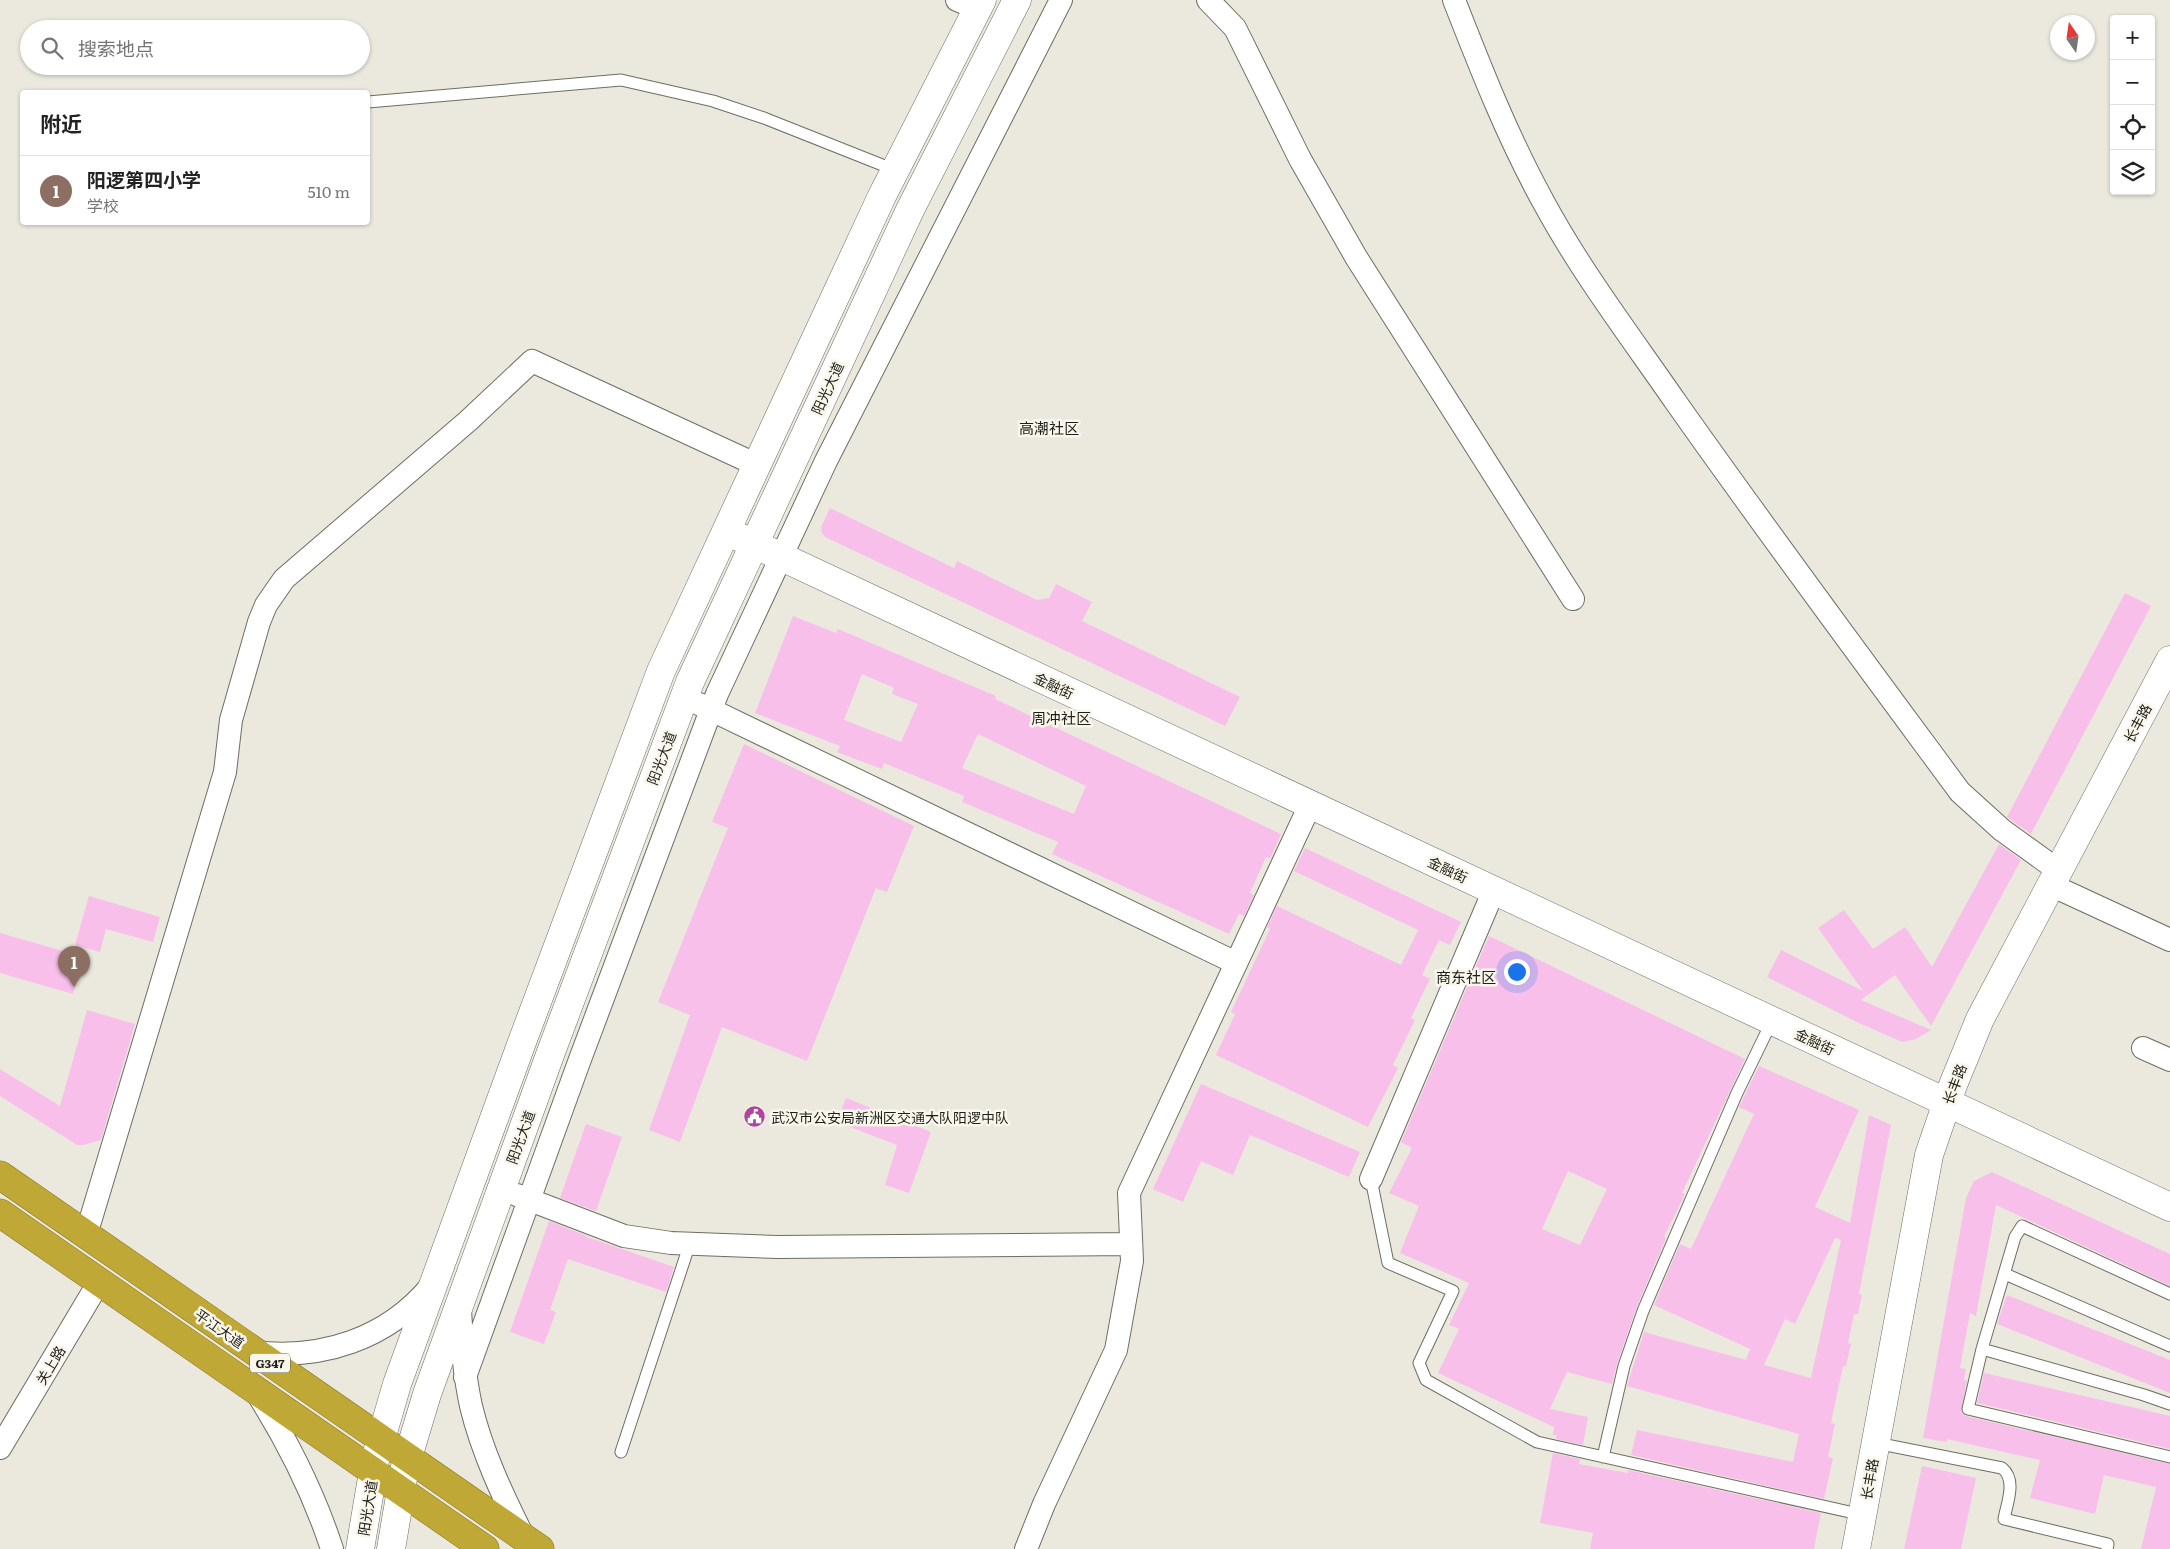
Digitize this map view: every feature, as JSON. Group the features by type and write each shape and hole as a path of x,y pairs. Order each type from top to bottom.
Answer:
{"highway":[{"name":"平江大道","path":"0,1175 532,1544"},
{"name":"G347","path":"0,1213 485,1549"}],"main road":[{"name":"阳光大道","path":"392,1549 400,1491 427,1394 684,696 910,210 1017,0"},
{"name":"阳光大道","path":"360,1549 380,1440 397,1384 522,1042 661,671 972,3"},
{"name":"金融街","path":"726,531 2170,1207"},
{"name":"长丰路","path":"1856,1549 1929,1155 1947,1103 1980,1019 2170,660"}],"street":[{"path":"465,1377 579,1062 711,710 826,461 1061,0"},
{"path":"1208,0 1235,28 1300,159 1356,257 1573,599"},
{"path":"1454,0 1502,120 1522,163 1554,221 1590,279 1735,486 1960,792 2055,878 2170,940"},
{"path":"86,1235 226,772 231,720 259,622 266,605 284,579 468,421 532,361 757,465"},
{"path":"684,696 1236,963"},
{"path":"1026,1549 1044,1504 1116,1350 1132,1261 1129,1193 1310,805"},
{"path":"1371,1179 1494,890"},
{"path":"2143,1048 2170,1060"},
{"path":"502,1189 624,1236 671,1243 778,1247 1132,1244"},
{"path":"254,1352 275,1354 317,1352 358,1340 376,1332 409,1308 436,1279"},
{"name":"关上路","path":"0,1448 99,1282"},
{"path":"460,1306 465,1377 472,1408 493,1472 532,1544"},
{"path":"255,1390 277,1425 303,1476 332,1549"}],"lane":[{"path":"370,102 620,80 713,101 764,118 895,170"},
{"path":"1604,1457 1624,1366 1643,1311 1737,1093 1772,1021"},
{"path":"1371,1179 1388,1263 1453,1291 1419,1363 1426,1380 1537,1442 1863,1515"},
{"path":"2170,1294 2022,1226 2015,1237 1982,1349 1968,1409 2170,1457"},
{"path":"621,1452 690,1243"},
{"path":"2005,1274 2170,1346"},
{"path":"1982,1349 2144,1394 2170,1404"},
{"path":"1876,1443 2002,1468 2007,1472 2011,1481 2004,1519 2108,1544 2107,1549"}],"building":[{"path":"830,508 954,568 957,561 1037,600 1049,598 1056,584 1092,602 1082,621 1240,697 1225,726 825,537 821,527"},
{"path":"2125,593 2151,606 2031,834 2007,817"},
{"path":"793,616 836,633 838,629 996,696 995,699 1281,834 1270,859 1266,857 1250,893 1254,895 1244,916 1239,914 1229,934 1052,854 1058,842 962,802 964,796 884,763 882,769 837,752 840,746 755,713","holes":["862,674 894,688 892,694 918,704 901,742 844,720","978,734 1086,786 1074,814 962,768"]},
{"path":"744,744 914,826 887,892 876,888 807,1061 722,1027 680,1142 649,1130 690,1015 658,1002 728,828 712,822"},
{"path":"1999,844 2021,860 1931,1026 1895,975 1861,1000 1931,1030 1916,1039 1902,1042 1859,1023 1767,977 1781,950 1863,991 1818,928 1844,910 1873,949 1905,927 1932,967"},
{"path":"1305,848 1461,922 1450,945 1439,940 1422,975 1430,979 1411,1018 1415,1020 1393,1065 1398,1068 1368,1127 1216,1055 1235,1014 1231,1012 1270,929 1267,927 1277,906 1401,965 1418,930 1294,871"},
{"path":"89,896 160,917 153,942 106,929 100,952 75,945"},
{"path":"0,933 84,957 73,994 0,973"},
{"path":"1489,936 1745,1059 1682,1193 1685,1194 1664,1237 1666,1238 1636,1309 1612,1384 1567,1372 1550,1409 1588,1417 1583,1445 1556,1439 1557,1435 1553,1435 1554,1427 1438,1373 1459,1329 1449,1325 1469,1283 1400,1253 1419,1206 1389,1193 1412,1148 1401,1142","holes":["1568,1171 1607,1189 1580,1245 1542,1229"]},
{"path":"87,1010 135,1024 101,1140 77,1145 0,1096 0,1069 60,1106"},
{"path":"1759,1066 1859,1110 1815,1207 1850,1223 1869,1115 1891,1125 1859,1294 1862,1295 1858,1314 1854,1314 1848,1343 1851,1344 1846,1366 1843,1366 1831,1423 1835,1424 1828,1457 1833,1458 1824,1499 1631,1455 1637,1430 1793,1462 1799,1434 1627,1386 1644,1332 1746,1360 1750,1349 1654,1305 1680,1244 1691,1249 1754,1114 1739,1107","holes":["1835,1238 1841,1240 1811,1378 1764,1365 1785,1319 1795,1324"]},
{"path":"1201,1084 1360,1152 1349,1177 1250,1135 1233,1175 1201,1161 1183,1202 1153,1189"},
{"path":"846,1098 931,1132 909,1193 885,1185 897,1145 837,1122"},
{"path":"586,1124 622,1137 596,1211 560,1198"},
{"path":"1992,1172 2170,1254 2170,1286 1996,1205 1976,1316 1970,1313 1960,1368 1966,1369 1964,1380 1967,1381 1961,1412 1966,1416 2170,1464 2170,1549 2141,1549 2156,1487 2104,1475 2095,1514 2030,1498 2040,1460 1947,1439 1947,1442 1923,1438 1966,1198 1974,1181"},
{"path":"549,1221 587,1237 674,1267 666,1292 568,1259 550,1310 556,1312 544,1344 510,1332"},
{"path":"2007,1295 2170,1360 2170,1393 1997,1324"},
{"path":"1984,1373 2170,1416 2170,1449 1977,1403"},
{"path":"1553,1453 1580,1459 1579,1464 1628,1473 1628,1470 1821,1513 1814,1549 1590,1549 1593,1533 1540,1523"},
{"path":"1922,1466 1976,1478 1961,1549 1904,1549"}],"place":[{"name":"阳逻第四小学","path":"74,987"},
{"name":"武汉市公安局新洲区交通大队阳逻中队","path":"755,1117"}],"district":[{"name":"高潮社区","path":"1049,427"},
{"name":"周冲社区","path":"1061,717"},
{"name":"商东社区","path":"1466,976"}]}
